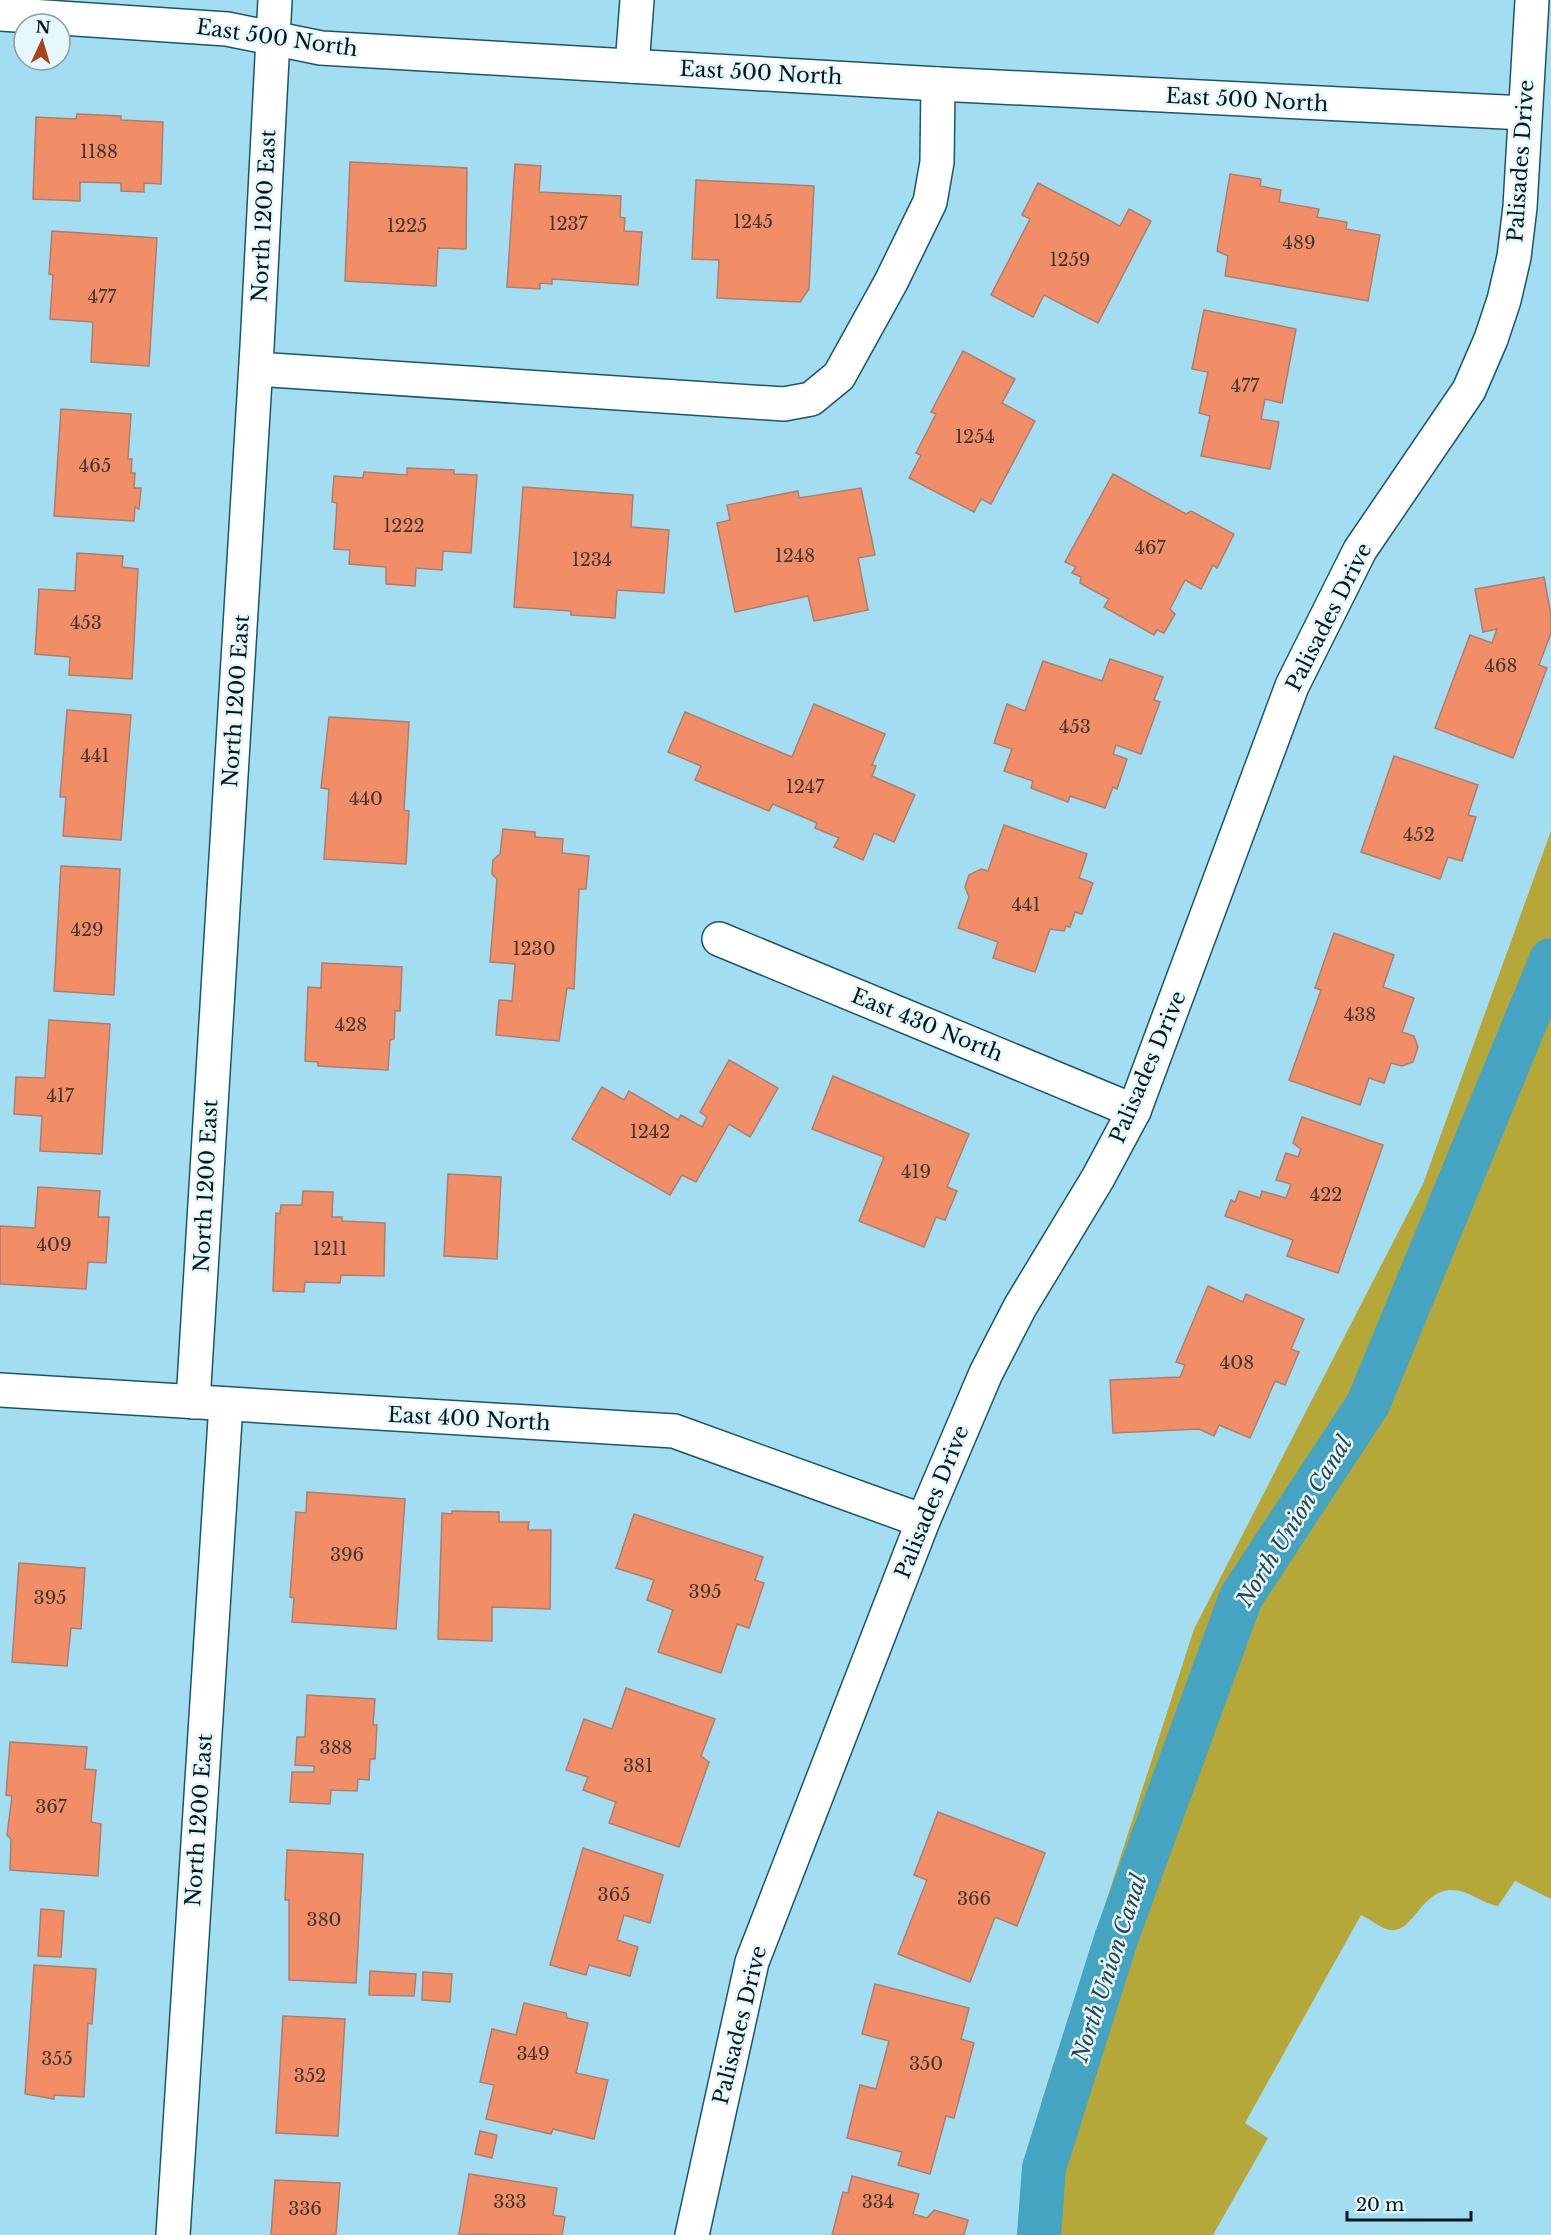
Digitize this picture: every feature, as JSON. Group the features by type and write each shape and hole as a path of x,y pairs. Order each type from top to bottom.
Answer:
{"street":[{"name":"North 1200 East","path":"193,1402 256,369 275,0"},
{"path":"632,66 637,0"},
{"name":"Palisades Drive","path":"692,2235 752,1962 923,1521 986,1373 1020,1307 1098,1178 1134,1111 1292,687 1360,550 1469,390 1491,339 1504,300 1514,257 1520,207 1532,0"},
{"name":"East 500 North","path":"0,14 227,29 321,48 938,84 1525,113"},
{"path":"256,369 784,404 812,399 839,376 891,282 930,202 937,162 938,84"},
{"name":"East 430 North","path":"719,939 1134,1111"},
{"name":"East 400 North","path":"0,1390 674,1431 923,1521"},
{"name":"North 1200 East","path":"172,2235 226,1404"}],"shaded area":[{"path":"1551,831 1551,1899 1515,1881 1498,1906 1456,1890 1439,1893 1423,1905 1411,1920 1398,1930 1386,1929 1361,1915 1245,2123 1268,2138 1213,2235 1021,2235 1042,2100 1194,1629 1423,1184"}],"building":[{"path":"77,114 121,116 121,120 163,122 161,184 144,183 144,192 121,191 121,183 80,182 80,201 33,199 36,117 76,119"},
{"path":"350,162 467,168 466,249 438,248 436,286 345,281"},
{"path":"515,164 541,166 539,192 621,196 620,217 625,218 624,231 642,232 638,285 552,279 552,284 540,283 540,289 507,287"},
{"path":"1230,174 1261,179 1260,186 1281,190 1279,202 1319,209 1317,217 1347,222 1346,229 1380,235 1368,301 1225,276 1228,256 1217,251"},
{"path":"696,180 814,186 809,289 800,302 717,298 719,260 692,259"},
{"path":"1038,183 1120,226 1129,209 1151,221 1098,323 1044,295 1033,317 991,295 1030,219 1022,215"},
{"path":"52,231 157,238 149,366 91,362 93,322 50,319 53,275 49,274"},
{"path":"1204,310 1296,329 1282,403 1265,399 1261,419 1279,422 1270,469 1201,456 1210,416 1199,413 1208,372 1192,369"},
{"path":"963,351 1015,379 1002,403 1035,421 991,504 981,499 974,512 909,478 921,455 916,453 936,414 931,412"},
{"path":"61,409 131,414 128,459 132,459 131,473 135,473 134,488 141,488 139,509 135,507 134,521 54,516"},
{"path":"407,468 454,470 454,474 477,475 471,553 443,551 442,570 416,568 415,586 386,584 386,567 349,564 350,550 334,549 337,503 332,502 334,476 363,478 364,472 407,475"},
{"path":"1113,474 1186,514 1191,511 1234,534 1217,568 1213,565 1201,589 1185,580 1170,609 1175,614 1164,633 1157,630 1154,635 1104,607 1109,599 1080,583 1081,577 1072,573 1076,567 1065,562"},
{"path":"523,487 633,495 631,527 669,530 664,593 617,590 615,618 571,615 571,611 514,607"},
{"path":"861,488 875,555 858,558 868,610 814,621 808,596 735,612 717,523 730,520 727,505 798,491 799,498"},
{"path":"77,553 123,556 122,567 138,569 132,679 69,675 70,657 35,654 39,589 75,591"},
{"path":"1544,577 1551,615 1551,633 1539,665 1547,668 1513,758 1435,728 1470,635 1492,643 1497,629 1483,632 1475,589"},
{"path":"1110,659 1163,677 1154,700 1160,702 1141,754 1116,745 1113,754 1127,759 1117,789 1113,787 1105,808 1070,796 1068,802 1031,788 1033,781 1004,771 1012,749 994,743 1007,704 1025,711 1043,661 1102,681"},
{"path":"814,704 885,734 872,765 876,766 872,776 915,795 894,842 874,833 863,860 834,847 839,838 815,828 817,823 773,804 769,811 695,780 701,766 668,752 685,712 792,757"},
{"path":"67,710 131,715 121,840 63,836 66,797 60,797"},
{"path":"329,717 409,722 404,810 409,811 406,864 324,859 329,789 321,788"},
{"path":"1394,756 1478,785 1468,815 1476,817 1462,861 1448,857 1440,879 1361,852"},
{"path":"1004,825 1087,854 1079,878 1093,883 1082,914 1075,912 1070,927 1066,926 1064,931 1050,929 1035,972 993,958 998,942 958,928 969,897 965,887 969,875 981,869 988,871"},
{"path":"503,829 535,832 535,837 563,839 562,853 589,856 586,889 579,889 574,989 567,988 559,1041 496,1035 499,1000 512,1001 515,964 490,962 497,879 492,874 493,860 500,854"},
{"path":"61,866 120,869 114,995 54,991"},
{"path":"1334,933 1394,955 1383,987 1414,998 1402,1032 1414,1036 1418,1047 1413,1062 1402,1066 1391,1063 1384,1083 1369,1078 1360,1105 1289,1080 1321,990 1315,988"},
{"path":"322,963 402,967 400,1011 395,1011 394,1039 390,1040 388,1070 318,1066 318,1062 305,1061 308,987 321,988"},
{"path":"49,1020 110,1024 102,1154 40,1151 42,1116 14,1114 16,1077 45,1078"},
{"path":"729,1060 778,1088 750,1137 729,1124 696,1182 682,1175 670,1195 572,1139 602,1087 624,1100 629,1091 678,1120 681,1115 702,1127 707,1117 700,1112"},
{"path":"833,1076 969,1134 947,1187 957,1191 945,1220 936,1217 924,1247 859,1221 884,1157 812,1129"},
{"path":"1302,1117 1383,1145 1338,1273 1287,1256 1293,1240 1225,1216 1231,1200 1235,1202 1239,1191 1260,1198 1262,1191 1286,1198 1291,1184 1276,1180 1286,1153 1298,1157 1301,1149 1293,1143"},
{"path":"448,1174 501,1177 497,1259 444,1256"},
{"path":"38,1187 100,1191 98,1217 109,1217 106,1263 88,1262 86,1289 0,1284 0,1226 35,1228"},
{"path":"303,1191 333,1192 332,1217 342,1217 342,1221 385,1223 384,1276 341,1275 340,1283 305,1282 304,1292 273,1291 276,1213 280,1214 281,1205 302,1205"},
{"path":"1208,1286 1243,1302 1246,1294 1304,1319 1291,1349 1299,1352 1285,1385 1275,1381 1250,1438 1219,1425 1214,1436 1199,1429 1113,1433 1110,1380 1180,1377 1185,1365 1176,1362"},
{"path":"307,1492 405,1499 396,1629 292,1622 294,1598 290,1597 296,1512 306,1513"},
{"path":"452,1511 499,1512 499,1522 529,1522 528,1530 551,1530 550,1609 492,1607 492,1641 438,1639 442,1513 452,1514"},
{"path":"634,1514 763,1557 755,1580 764,1583 749,1628 737,1624 721,1673 658,1652 673,1610 647,1600 654,1580 616,1568"},
{"path":"19,1563 85,1568 81,1629 71,1628 67,1666 12,1662"},
{"path":"626,1688 715,1719 701,1756 709,1762 679,1847 609,1823 616,1802 583,1790 588,1777 566,1770 584,1719 612,1729"},
{"path":"307,1695 375,1699 373,1725 377,1725 375,1759 370,1759 369,1780 358,1779 357,1791 331,1790 330,1804 290,1802 292,1772 314,1772 314,1766 295,1765 297,1737 305,1737"},
{"path":"10,1742 87,1747 85,1769 96,1770 91,1822 101,1824 98,1876 10,1870 11,1839 7,1835 12,1796 6,1795"},
{"path":"938,1812 1045,1853 1017,1926 995,1917 970,1982 898,1954 927,1880 914,1875"},
{"path":"583,1848 663,1875 650,1923 624,1915 617,1940 638,1947 630,1976 589,1965 586,1975 550,1965"},
{"path":"287,1850 363,1854 356,1983 289,1980 289,1900 285,1900"},
{"path":"41,1909 64,1911 61,1957 38,1956"},
{"path":"34,1965 96,1969 92,2024 88,2023 84,2097 54,2095 54,2099 25,2094"},
{"path":"370,1971 416,1974 414,1996 369,1995"},
{"path":"423,1972 452,1974 450,2002 422,2000"},
{"path":"875,1984 969,2008 961,2039 974,2043 954,2118 946,2116 930,2174 898,2165 902,2152 847,2138 860,2085 876,2089 889,2041 862,2034"},
{"path":"524,2003 566,2013 567,2018 588,2023 576,2073 608,2080 594,2139 553,2129 551,2134 486,2119 494,2085 480,2082 492,2029 516,2035"},
{"path":"283,2016 345,2019 338,2136 276,2133"},
{"path":"480,2131 497,2135 492,2158 475,2154"},
{"path":"469,2174 557,2188 553,2215 565,2217 562,2235 459,2234"},
{"path":"852,2176 919,2194 913,2214 927,2218 934,2210 968,2220 964,2235 832,2235 843,2192 848,2193"},
{"path":"275,2180 340,2183 336,2235 271,2235"}],"waterway":[{"name":"North Union Canal","path":"1039,2235 1044,2168 1116,1939 1241,1597 1368,1404 1551,960"}]}
